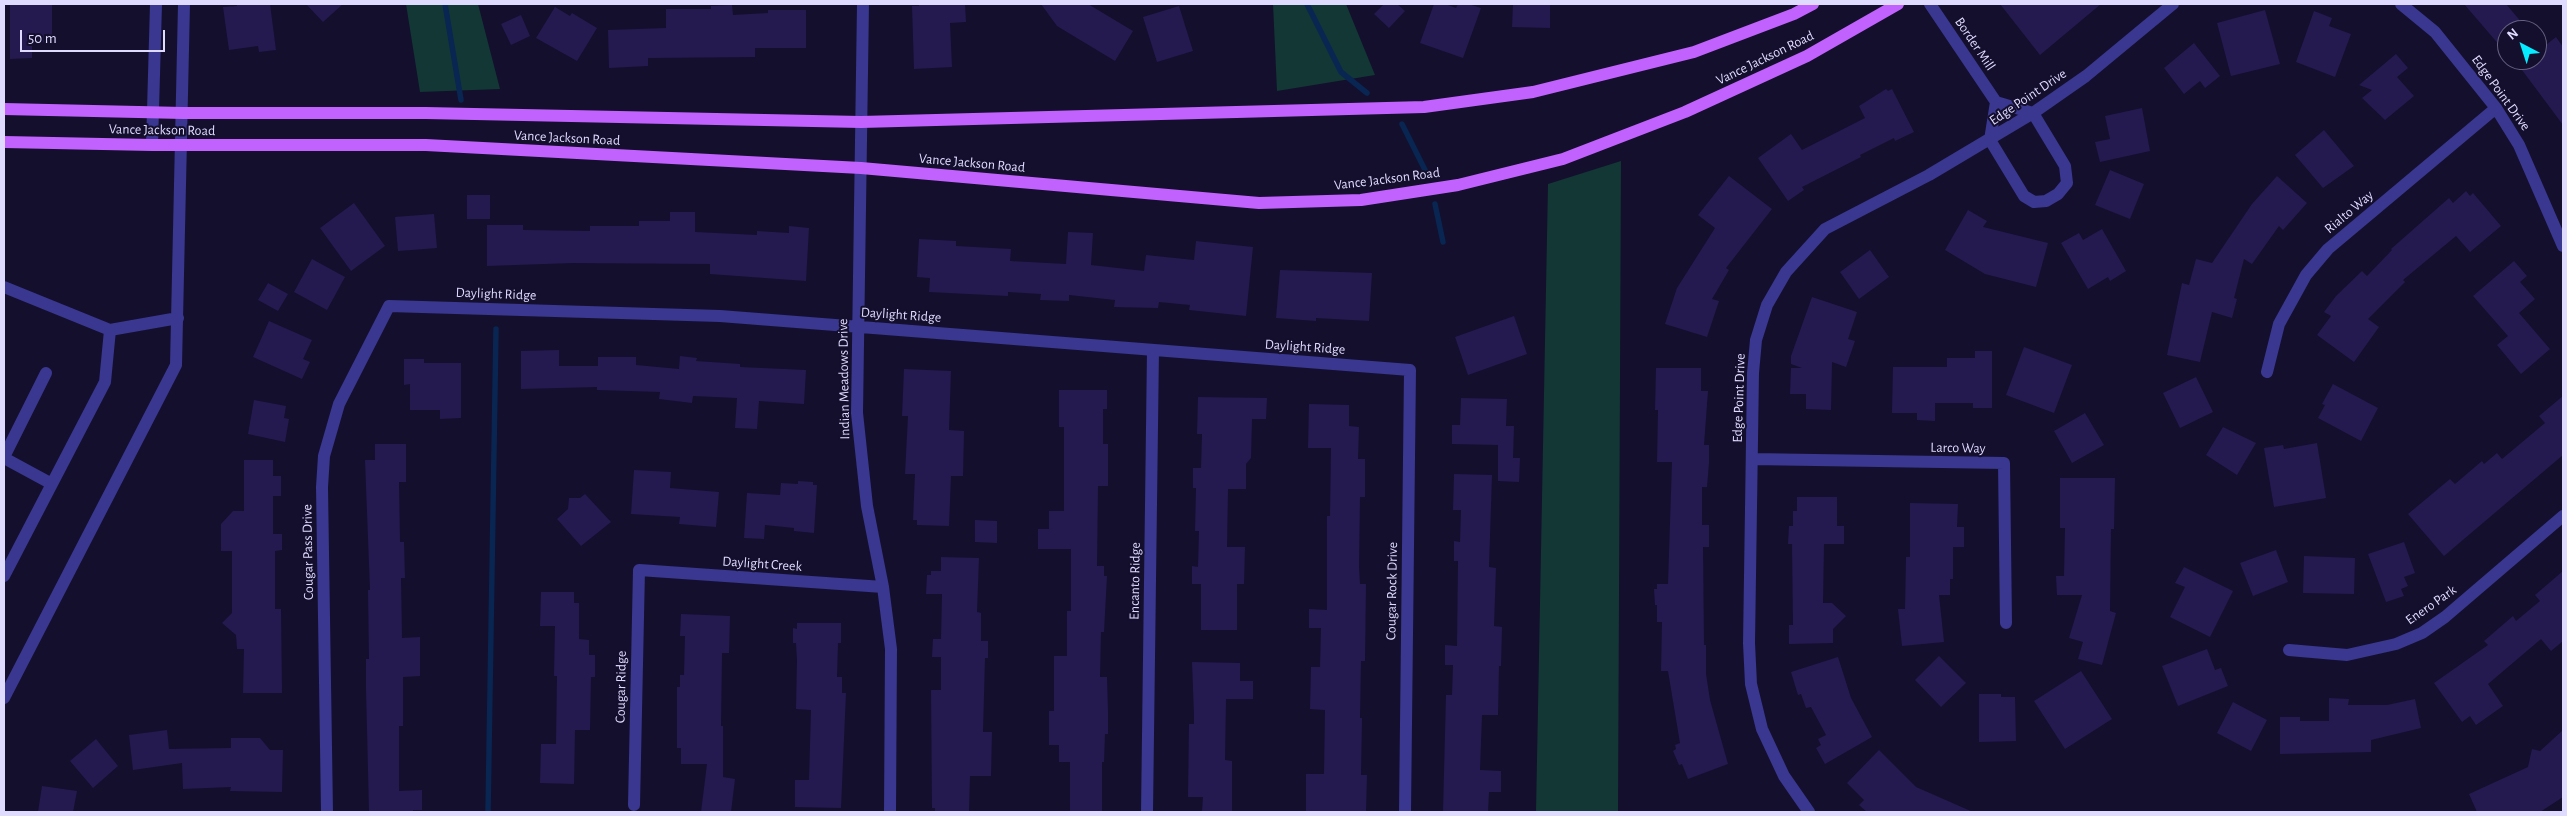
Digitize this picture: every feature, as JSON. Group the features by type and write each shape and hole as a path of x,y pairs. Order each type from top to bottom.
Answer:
{"main road":[{"name":"Vance Jackson Road","path":"4,109 183,113 426,113 861,122 1424,107 1533,92 1694,52 1794,14 1813,4"},
{"name":"Vance Jackson Road","path":"4,142 152,146 426,145 861,168 1259,204 1361,200 1458,185 1563,159 1685,112 1807,56 1898,4"}],"street":[{"path":"152,146 156,4"},
{"path":"4,698 176,365 184,4"},
{"name":"Indian Meadows Drive","path":"863,4 857,413 861,459 883,587 891,667 890,812"},
{"name":"Border Mill","path":"1930,4 1996,102"},
{"name":"Edge Point Drive","path":"1809,812 1784,776 1762,729 1752,684 1749,643 1753,374 1756,340 1767,305 1786,272 1825,229 1990,140 2033,113 2086,76 2173,4"},
{"name":"Edge Point Drive","path":"2401,4 2435,32 2496,108 2519,145 2563,246"},
{"path":"1996,102 2033,113 2065,166 2067,183 2058,194 2046,201 2034,202 2024,196 1990,140 1996,102"},
{"name":"Rialto Way","path":"2268,372 2279,324 2295,290 2311,268 2328,249 2496,108"},
{"path":"4,287 110,330 178,318"},
{"name":"Daylight Ridge","path":"389,306 693,315 1410,370"},
{"name":"Cougar Pass Drive","path":"327,812 322,487 324,456 339,404 389,306"},
{"path":"4,576 105,382 110,330"},
{"name":"Encanto Ridge","path":"1148,812 1153,350"},
{"name":"Cougar Rock Drive","path":"1405,812 1410,370"},
{"path":"46,373 4,458 52,484"},
{"name":"Larco Way","path":"1752,459 2004,464 2006,623"},
{"name":"Enero Park","path":"2289,650 2347,654 2396,644 2422,633 2445,617 2563,516"},
{"name":"Daylight Creek","path":"639,570 883,587"},
{"name":"Cougar Ridge","path":"634,805 639,570"}],"green space":[{"path":"406,4 478,4 500,89 420,92"},
{"path":"1273,4 1346,4 1375,75 1277,91"},
{"path":"1621,161 1618,812 1536,812 1548,184"}],"building":[{"path":"10,4 52,4 52,42 32,43 32,58 10,59"},
{"path":"237,4 270,4 276,50 259,52 258,46 229,50 223,7 237,6"},
{"path":"306,4 343,4 323,22"},
{"path":"919,4 965,4 966,22 950,23 952,67 914,69 912,6 919,6"},
{"path":"1041,4 1088,4 1133,31 1115,61 1057,26"},
{"path":"1384,4 1397,4 1405,11 1389,28 1374,14"},
{"path":"1434,4 1445,4 1456,8 1458,4 1468,4 1481,8 1463,58 1420,43"},
{"path":"1513,4 1550,4 1550,28 1512,27"},
{"path":"2000,4 2101,4 2040,55"},
{"path":"2464,4 2506,4 2520,20 2497,20 2497,42"},
{"path":"732,5 733,15 768,13 768,10 806,10 806,48 755,48 755,57 648,58 648,66 609,68 608,30 666,28 666,9 711,9 711,6"},
{"path":"1179,6 1193,51 1157,62 1143,17"},
{"path":"555,7 570,16 572,13 597,28 577,61 536,38"},
{"path":"2265,10 2280,64 2231,76 2217,23"},
{"path":"2314,11 2332,18 2329,26 2351,34 2335,77 2296,62"},
{"path":"521,15 530,36 511,45 501,24"},
{"path":"2556,37 2563,47 2563,125 2522,70 2547,70 2547,44"},
{"path":"2194,43 2220,76 2205,88 2200,81 2184,94 2164,68"},
{"path":"2396,54 2408,68 2397,77 2414,96 2385,120 2362,98 2372,90 2359,85"},
{"path":"1886,89 1888,91 1892,89 1914,132 1895,141 1894,138 1860,155 1861,157 1802,187 1804,190 1788,201 1758,158 1791,134 1802,150 1865,118 1859,106"},
{"path":"2142,108 2150,151 2100,162 2095,142 2110,139 2105,116"},
{"path":"2324,130 2354,166 2323,188 2295,155"},
{"path":"2110,170 2144,184 2130,219 2095,205"},
{"path":"1729,176 1772,209 1726,268 1729,270 1712,299 1719,301 1707,337 1665,324 1677,288 1715,228 1698,215"},
{"path":"2277,176 2307,203 2283,230 2279,226 2252,264 2244,259 2234,298 2237,299 2232,318 2212,312 2200,362 2167,355 2182,283 2189,285 2196,259 2212,263 2252,204"},
{"path":"2466,191 2470,196 2473,193 2501,226 2470,252 2456,236 2403,280 2405,282 2368,319 2379,327 2354,362 2317,335 2331,316 2324,312 2336,296 2362,271 2367,276 2391,249 2449,198 2453,203"},
{"path":"467,195 490,195 490,219 467,219"},
{"path":"354,203 385,246 351,271 320,228"},
{"path":"1968,210 1987,221 1983,227 2048,243 2036,287 1985,274 1945,250"},
{"path":"670,212 695,212 695,232 757,235 757,231 789,233 789,226 809,228 806,281 710,274 710,264 573,263 487,266 487,225 523,225 523,230 590,231 590,226 639,226 639,221 670,221"},
{"path":"434,214 437,248 398,251 395,217"},
{"path":"2102,229 2126,271 2110,281 2108,277 2088,289 2061,243 2079,233 2083,240"},
{"path":"1068,232 1093,233 1091,265 1144,271 1146,255 1194,260 1196,241 1253,247 1246,316 1189,310 1190,305 1159,302 1158,308 1114,307 1115,300 1069,295 1069,301 1040,300 1041,294 1008,292 1008,296 929,292 930,278 917,277 919,239 956,241 956,246 1011,249 1010,261 1066,264"},
{"path":"1870,250 1889,277 1859,299 1840,272"},
{"path":"312,259 345,277 327,310 294,292"},
{"path":"2514,261 2527,276 2520,282 2535,299 2519,313 2550,349 2521,374 2497,345 2508,336 2473,296"},
{"path":"1280,270 1372,273 1369,321 1316,318 1316,321 1276,318"},
{"path":"268,283 288,294 278,311 258,300"},
{"path":"1812,297 1857,312 1848,339 1855,341 1846,367 1832,362 1831,410 1806,409 1806,394 1790,394 1791,368 1802,368 1791,364 1791,356"},
{"path":"1514,316 1527,354 1468,375 1455,337"},
{"path":"269,321 312,340 303,359 310,362 302,379 253,357"},
{"path":"2024,347 2072,365 2054,413 2006,395"},
{"path":"559,350 559,366 598,366 598,357 636,357 636,365 679,369 680,356 697,358 696,361 740,364 740,367 806,370 804,404 759,401 757,429 735,428 737,398 693,396 692,403 659,399 660,392 597,390 597,387 521,389 521,351"},
{"path":"1975,351 1992,351 1992,408 1973,408 1973,403 1935,403 1935,421 1917,420 1917,413 1892,413 1893,367 1947,367 1947,358 1975,358"},
{"path":"404,359 424,359 424,363 461,363 461,418 440,419 440,410 410,410 410,384 404,385"},
{"path":"1656,368 1701,368 1701,391 1708,391 1704,445 1709,445 1709,463 1707,487 1702,487 1702,525 1709,525 1709,547 1703,547 1704,645 1706,645 1706,674 1710,700 1728,764 1688,779 1682,764 1679,765 1673,751 1676,749 1675,745 1680,743 1668,671 1661,671 1662,622 1657,622 1657,605 1655,605 1654,589 1657,589 1657,584 1668,584 1672,462 1657,462 1658,410 1655,410"},
{"path":"904,369 951,371 949,430 964,431 963,476 951,476 949,526 917,525 917,520 913,520 915,474 905,474 908,416 902,416"},
{"path":"2196,377 2213,412 2180,428 2163,393"},
{"path":"2333,384 2378,408 2361,441 2318,418 2325,405 2322,404"},
{"path":"1059,390 1107,390 1107,409 1103,409 1103,444 1108,444 1108,486 1098,486 1097,566 1104,566 1104,576 1107,576 1104,632 1101,632 1100,677 1107,677 1108,712 1108,734 1105,734 1104,762 1102,762 1102,812 1070,812 1070,762 1059,762 1059,745 1049,745 1049,711 1054,711 1054,656 1067,656 1067,611 1071,611 1071,549 1038,549 1038,529 1049,529 1049,511 1064,511 1064,427 1059,427"},
{"path":"2563,396 2563,455 2444,556 2408,514 2450,479 2455,484 2482,461 2484,464 2497,453 2502,459 2545,423 2539,416"},
{"path":"1198,397 1267,398 1266,419 1252,419 1251,458 1246,464 1246,489 1228,489 1227,547 1245,547 1244,584 1237,584 1237,630 1201,630 1201,584 1192,584 1192,566 1198,567 1199,531 1195,531 1196,488 1193,488 1193,468 1201,468 1202,434 1197,434"},
{"path":"1461,398 1507,399 1506,426 1514,426 1513,458 1520,458 1519,482 1498,481 1498,445 1452,444 1452,425 1460,425"},
{"path":"254,400 286,406 284,418 289,419 285,442 248,434"},
{"path":"1309,404 1349,405 1349,426 1359,427 1358,459 1365,459 1365,497 1360,497 1359,567 1360,584 1366,584 1365,661 1361,661 1360,718 1362,718 1361,775 1367,775 1366,812 1306,812 1306,774 1324,774 1325,710 1310,709 1311,667 1320,667 1321,628 1309,628 1309,609 1327,610 1327,516 1330,516 1331,448 1308,448"},
{"path":"2085,413 2104,445 2072,463 2054,431"},
{"path":"2223,427 2256,443 2237,475 2206,455"},
{"path":"2317,443 2326,498 2274,507 2264,448 2283,445 2284,449"},
{"path":"375,444 406,444 406,482 399,482 400,542 404,542 405,578 401,578 402,638 420,637 420,676 403,677 403,726 399,726 399,791 422,790 422,810 413,810 413,812 369,811 366,659 369,659 368,590 370,590 365,460 375,460"},
{"path":"244,460 273,460 273,476 281,476 281,496 273,496 273,534 282,534 282,550 275,551 275,609 281,609 282,693 243,693 244,649 237,649 236,635 222,623 232,613 232,551 221,551 221,524 233,511 244,511"},
{"path":"634,470 671,472 670,488 719,492 716,527 679,524 680,517 631,514"},
{"path":"1454,474 1492,475 1489,567 1496,568 1494,626 1502,627 1501,666 1499,666 1498,715 1482,715 1480,770 1501,771 1501,792 1489,792 1488,812 1443,812 1446,695 1452,695 1453,665 1445,665 1445,645 1457,646 1458,561 1454,561 1454,541 1460,542 1461,510 1453,510"},
{"path":"2060,478 2115,478 2114,529 2111,529 2110,611 2116,613 2102,665 2078,659 2083,642 2069,638 2082,595 2057,595 2056,576 2064,576 2065,528 2060,528"},
{"path":"798,481 813,482 813,485 817,485 814,533 794,531 794,528 765,525 764,539 744,538 747,493 780,495 781,483 798,484"},
{"path":"585,494 611,522 581,546 557,519 568,509 569,498 580,498"},
{"path":"1797,497 1837,497 1837,526 1844,526 1844,544 1824,544 1823,603 1832,603 1846,616 1833,629 1833,643 1789,644 1789,625 1793,625 1792,544 1788,544 1789,526 1793,526 1793,511 1797,511"},
{"path":"1910,503 1958,504 1957,527 1964,527 1964,547 1953,547 1953,579 1950,579 1950,595 1939,595 1944,642 1902,646 1898,609 1905,609 1906,557 1910,557"},
{"path":"975,520 997,521 997,543 975,542"},
{"path":"2404,542 2415,573 2404,577 2408,586 2401,589 2404,596 2386,602 2368,554"},
{"path":"2276,550 2288,582 2253,596 2240,563"},
{"path":"2304,556 2355,558 2354,594 2303,593"},
{"path":"941,557 979,558 977,612 981,613 981,641 988,641 988,658 985,658 983,732 992,732 991,776 970,776 969,812 935,812 935,808 932,808 931,690 941,690 941,657 932,657 933,639 941,639 942,594 926,594 927,575 931,575 931,571 941,571"},
{"path":"2184,567 2233,591 2210,637 2170,617 2185,587 2175,583"},
{"path":"2563,571 2563,641 2551,651 2541,639 2488,684 2503,706 2476,725 2470,716 2462,722 2434,683 2488,645 2484,641 2513,616 2516,621 2540,601 2535,595"},
{"path":"541,592 574,592 574,603 579,603 579,639 589,640 589,655 595,655 595,677 591,677 590,730 575,730 574,784 540,783 541,744 556,744 557,676 554,676 555,626 540,626"},
{"path":"681,614 730,616 729,653 722,653 721,726 723,726 723,777 735,779 731,812 701,812 707,764 681,764 681,748 677,748 677,687 680,687 680,675 684,675 685,636 680,636"},
{"path":"797,623 841,623 841,643 838,643 837,677 842,677 842,693 846,693 841,808 795,807 795,780 809,780 811,710 796,709 797,660 796,643 793,643 793,628 797,629"},
{"path":"2207,649 2215,670 2221,668 2228,686 2178,706 2162,666"},
{"path":"1939,656 1966,683 1941,707 1915,680"},
{"path":"1838,657 1851,698 1872,737 1825,764 1816,748 1821,745 1818,739 1826,735 1811,707 1806,708 1801,694 1798,695 1791,672"},
{"path":"1192,662 1240,663 1240,681 1253,681 1253,699 1226,699 1225,760 1232,761 1232,812 1202,812 1203,797 1188,797 1189,724 1194,724"},
{"path":"2081,671 2112,719 2065,749 2034,701"},
{"path":"1979,694 2001,694 2001,697 2015,697 2016,741 1979,742"},
{"path":"2329,698 2349,699 2348,705 2387,705 2415,699 2421,728 2371,740 2371,752 2280,754 2280,717 2300,717 2300,721 2329,721"},
{"path":"2233,702 2267,720 2251,751 2217,733"},
{"path":"167,730 169,749 231,748 231,738 260,738 270,750 283,750 282,792 230,791 231,787 183,789 182,763 133,770 129,735"},
{"path":"2563,730 2563,797 2540,812 2477,812 2469,794 2528,767 2532,749 2540,751"},
{"path":"96,739 118,766 93,788 70,761"},
{"path":"1879,750 1916,787 1973,812 1867,812 1859,805 1864,800 1847,783"},
{"path":"42,786 77,791 73,812 38,812"}],"waterway":[{"path":"445,4 461,100"},
{"path":"1307,4 1341,72 1367,93"},
{"path":"1402,124 1426,172"},
{"path":"1435,204 1443,242"},
{"path":"488,812 496,329"}]}
